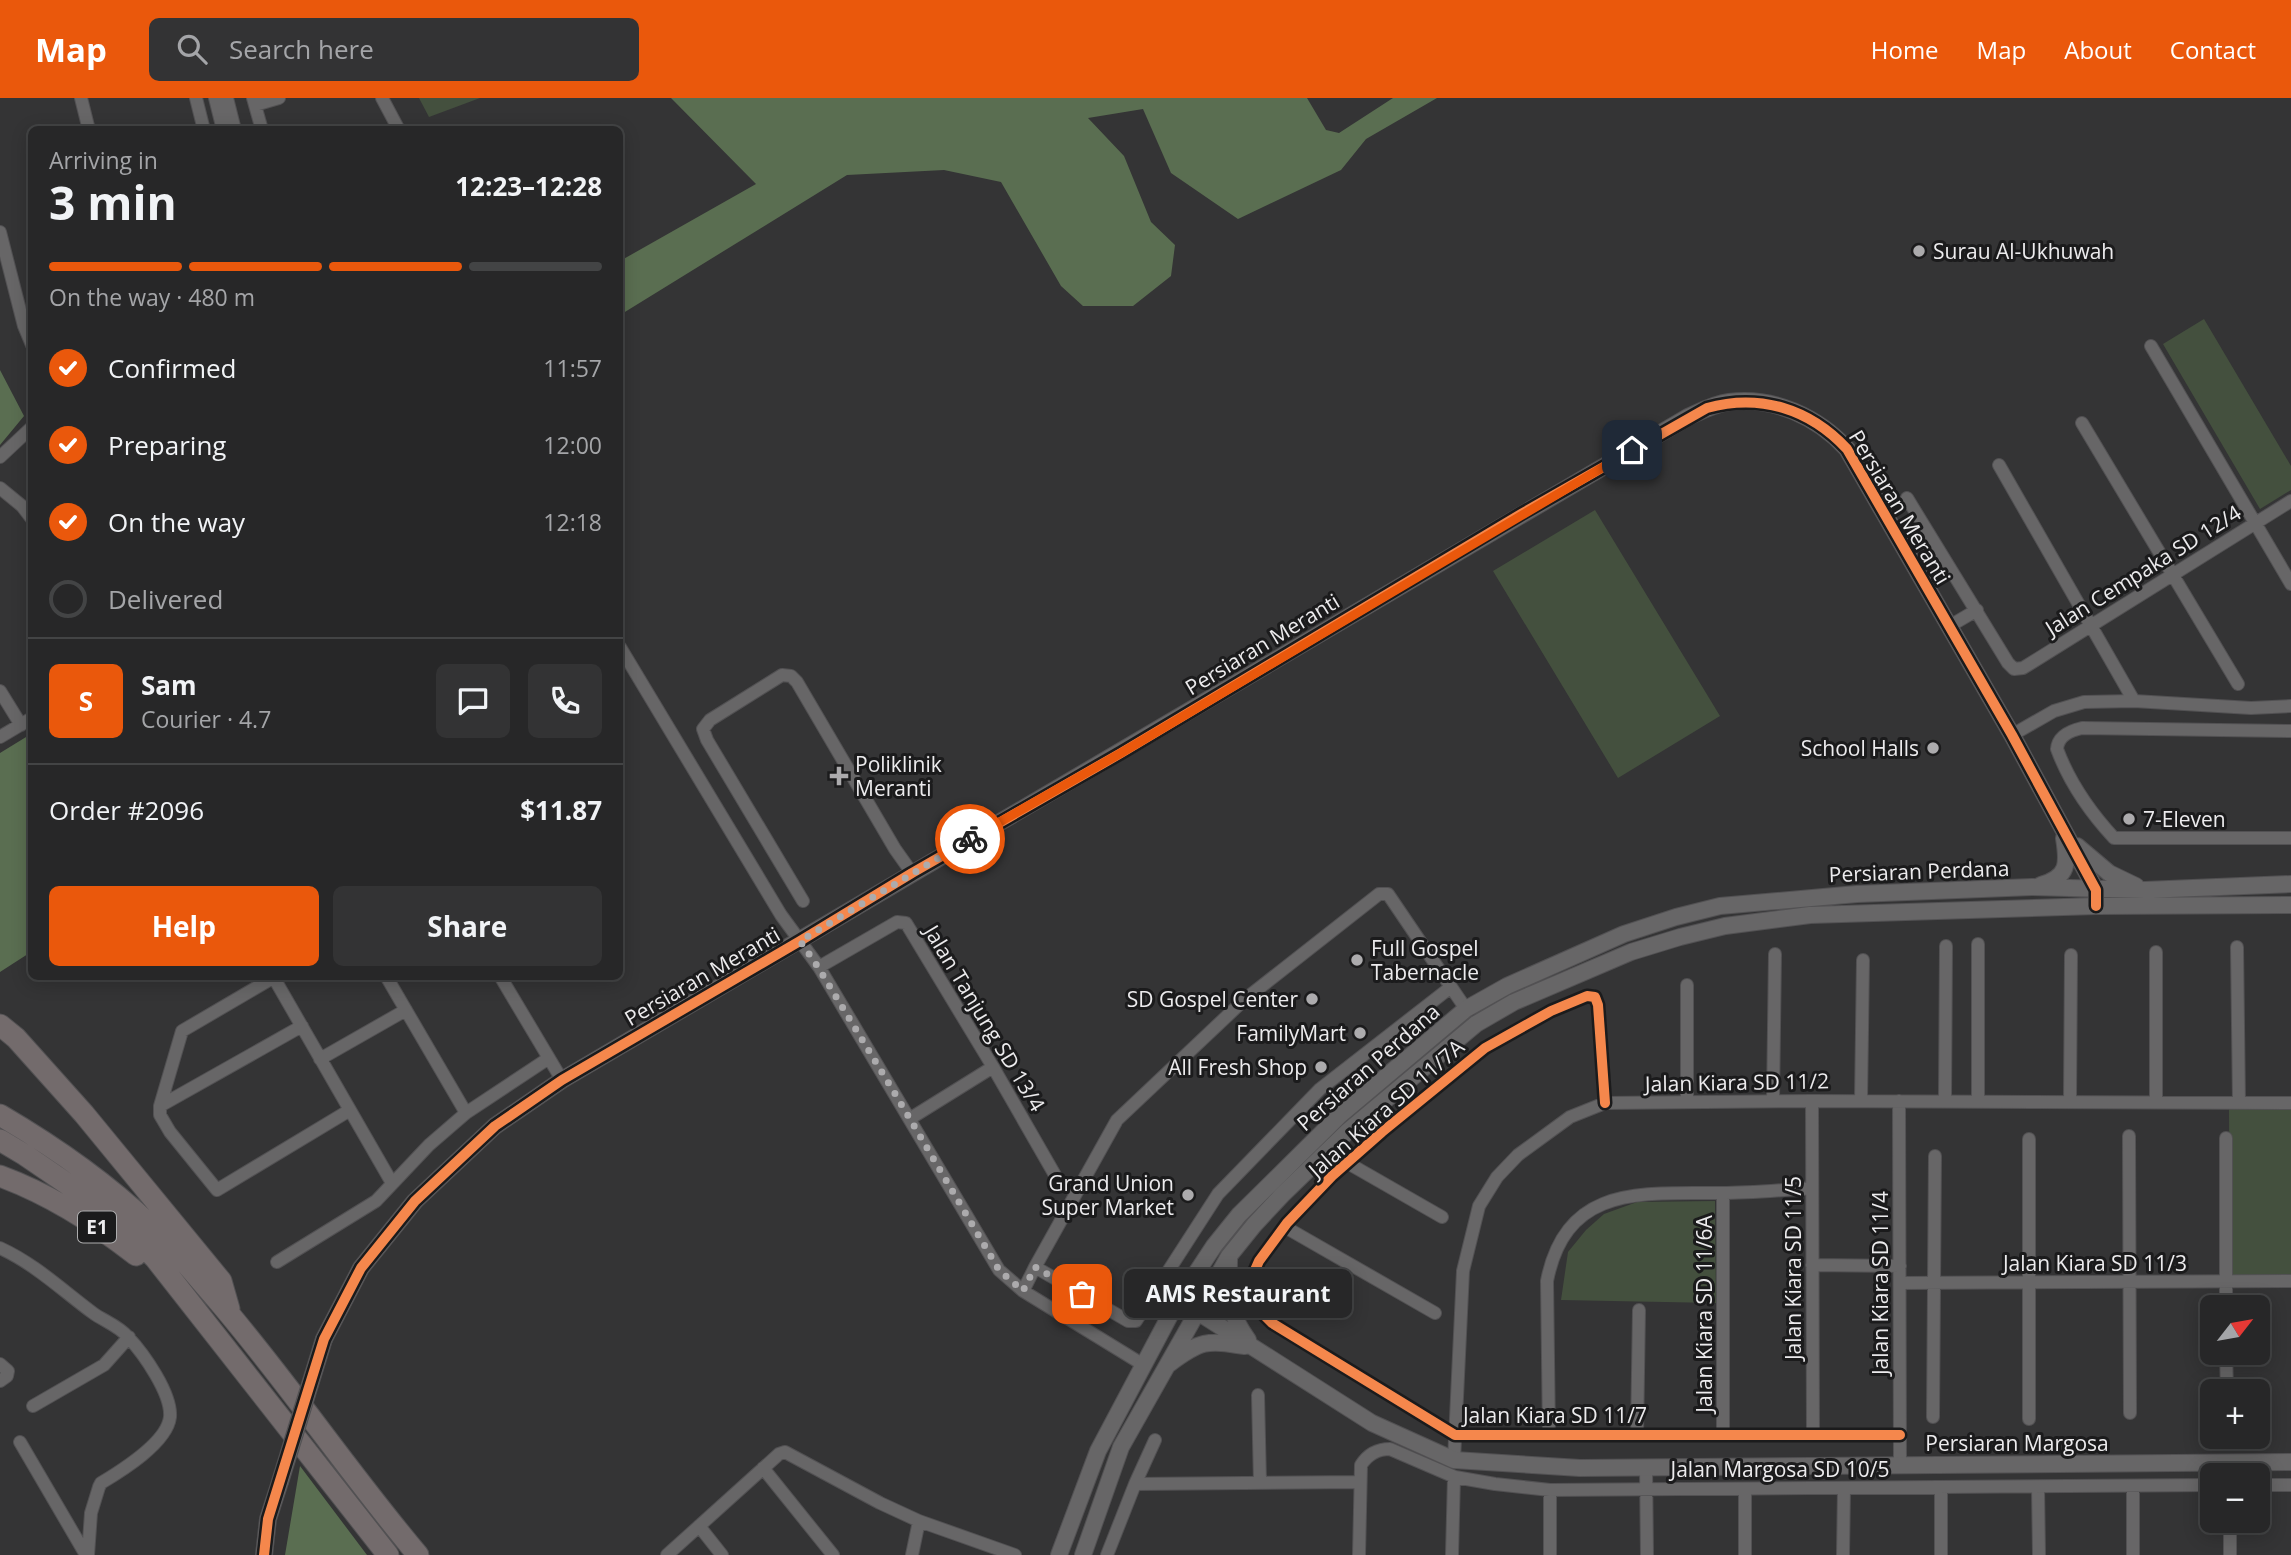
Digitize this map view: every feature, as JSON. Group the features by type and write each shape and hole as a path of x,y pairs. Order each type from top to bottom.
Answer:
{"highway":[{"path":"0,1025 16,1038 85,1114 221,1281 230,1315"},
{"path":"0,1115 34,1135 114,1194 150,1226 271,1363 418,1555"},
{"path":"0,1140 26,1154 107,1211 155,1258 183,1294"},
{"name":"E1","path":"0,1175 66,1208 104,1232 150,1265 183,1294 388,1555"}],"street":[{"path":"80,98 88,126"},
{"path":"196,98 203,126"},
{"path":"215,98 222,126"},
{"path":"227,98 234,126"},
{"path":"261,126 254,101 279,98"},
{"path":"382,98 396,126"},
{"path":"0,232 28,336"},
{"path":"2151,346 2291,584"},
{"name":"Persiaran Meranti","path":"264,1555 268,1519 324,1339 361,1268 415,1201 495,1126 562,1080 1707,408 1728,402 1768,404 1792,411 1831,431 1847,449 2012,735 2096,898"},
{"path":"2082,423 2238,684"},
{"path":"0,457 28,431"},
{"path":"1998,465 2134,701"},
{"path":"0,488 28,514"},
{"path":"1907,498 1977,610 1948,626"},
{"name":"Jalan Cempaka SD 12/4","path":"1977,610 2008,663 2014,669 2023,668 2291,501"},
{"path":"623,653 774,904 818,967 911,1118 993,1261 1007,1279 1023,1291 1145,1359 1182,1316 1196,1311 1192,1303 1193,1293 1214,1246"},
{"path":"803,901 703,729 710,720 782,675 791,676 797,682 895,849 912,873"},
{"path":"0,691 26,722 0,737"},
{"path":"2012,735 2067,705 2084,702 2134,701 2251,708 2291,706"},
{"path":"2251,708 2254,731"},
{"path":"2291,732 2082,728 2063,736 2057,742 2057,749 2076,791 2114,838 2291,838"},
{"path":"2032,887 2052,882 2060,876 2066,865 2062,828"},
{"path":"2062,828 2095,862 2124,881 2145,890"},
{"name":"Persiaran Perdana","path":"1059,1555 1093,1462 1145,1359 1177,1302 1214,1246 1239,1215 1339,1116 1466,1009 1507,986 1624,934 1720,906 1812,896 2032,887 2096,898 2145,890 2291,884"},
{"path":"1023,1291 1117,1120 1244,1000 1379,894 1385,892 1390,896 1466,1009"},
{"name":"Persiaran Perdana","path":"1083,1555 1121,1447 1229,1256 1282,1195 1347,1132 1476,1024 1514,1002 1631,952 1725,926 1810,915 2096,898 2291,905"},
{"name":"Jalan Tanjung SD 13/4","path":"818,967 897,922 906,923 1059,1182"},
{"path":"1978,944 1978,1101"},
{"path":"1945,1101 1946,946"},
{"path":"2237,947 2239,1103"},
{"path":"2156,952 2156,1102"},
{"path":"1773,1101 1775,954"},
{"path":"2070,1102 2071,955"},
{"path":"1861,1101 1863,960"},
{"path":"270,980 182,1031 160,1106 160,1115 170,1132 217,1190 350,1110"},
{"path":"277,980 392,1183"},
{"path":"388,980 466,1113"},
{"path":"502,980 562,1080"},
{"path":"1687,985 1687,1102"},
{"path":"1035,1267 1128,1321 1136,1321 1218,1194 1320,1089 1451,987"},
{"name":"Jalan Kiara SD 11/7A","path":"1255,1298 1251,1279 1259,1261 1284,1227 1346,1162 1485,1048 1551,1011 1587,996 1595,997 1598,1005 1605,1103"},
{"path":"320,1059 406,1010"},
{"path":"160,1106 302,1026"},
{"path":"277,1262 376,1201 429,1145 466,1113 549,1058"},
{"path":"911,1118 993,1068"},
{"name":"Jalan Kiara SD 11/5","path":"1812,1101 1812,1436"},
{"name":"Jalan Kiara SD 11/4","path":"1899,1101 1900,1465"},
{"name":"Jalan Kiara SD 11/2","path":"1454,1460 1463,1271 1479,1206 1497,1177 1518,1155 1570,1117 1605,1103 2291,1103"},
{"path":"2129,1136 2130,1413"},
{"path":"2226,1138 2226,1295"},
{"path":"2029,1139 2029,1419"},
{"path":"1933,1417 1935,1156"},
{"path":"1346,1162 1442,1217"},
{"path":"1549,1435 1547,1281 1550,1264 1569,1230 1597,1206 1621,1196 1812,1188"},
{"name":"Jalan Kiara SD 11/6A","path":"1723,1193 1723,1435"},
{"path":"1284,1227 1435,1313"},
{"path":"0,1248 26,1261 129,1337 152,1368 167,1401 170,1415 168,1424 148,1448 101,1483 91,1513 87,1555"},
{"path":"1229,1256 1230,1308 1236,1323 1253,1347"},
{"path":"1812,1265 1900,1266"},
{"name":"Jalan Kiara SD 11/3","path":"1900,1283 2291,1281"},
{"name":"Jalan Kiara SD 11/7","path":"1255,1298 1264,1315 1272,1323 1455,1435 1900,1435"},
{"path":"1637,1435 1640,1310"},
{"name":"Persiaran Margosa","path":"1196,1311 1372,1423 1454,1460 1580,1468 2291,1462"},
{"path":"33,1406 104,1365 129,1337"},
{"path":"1164,1368 1199,1344 1214,1341 1253,1347"},
{"path":"0,1364 8,1371 7,1376 0,1381"},
{"path":"1258,1395 1261,1483"},
{"path":"1107,1555 1155,1440"},
{"path":"20,1442 87,1555"},
{"name":"Jalan Margosa SD 10/5","path":"1360,1482 1361,1465 1373,1453 1390,1449 1454,1477 1550,1490 2200,1485"},
{"path":"667,1555 779,1454 785,1452 919,1521 1015,1555"},
{"path":"1646,1467 1647,1555"},
{"path":"763,1468 833,1555"},
{"path":"1452,1555 1454,1477"},
{"path":"1135,1484 1360,1482 1359,1555"},
{"path":"2270,1485 2291,1485"},
{"path":"2133,1486 2133,1555"},
{"path":"2038,1487 2039,1555"},
{"path":"1843,1555 1844,1488"},
{"path":"1941,1488 1941,1555"},
{"path":"1745,1489 1745,1555"},
{"path":"1550,1490 1550,1555"},
{"path":"912,1555 919,1521"},
{"path":"699,1526 722,1555"},
{"path":"2230,1533 2230,1555"}],"green space":[{"path":"419,98 480,98 429,117"},
{"path":"671,98 1307,98 1326,130 1339,133 1393,98 1437,98 1366,139 1341,170 1238,219 1171,173 1143,109 1088,118 1124,156 1151,222 1175,245 1171,276 1133,306 1083,306 1061,286 1001,182 944,170 847,175 623,313 623,259 756,184"},
{"path":"2204,319 2291,466 2291,490 2260,509 2163,344"},
{"path":"0,370 24,416 0,445"},
{"path":"1595,510 1720,716 1618,778 1493,571"},
{"path":"28,736 28,954 0,972 0,753"},
{"path":"2229,1106 2291,1106 2291,1277 2230,1277"},
{"path":"1715,1201 1716,1303 1561,1300 1568,1252 1604,1214 1637,1202"},
{"path":"300,1466 367,1555 285,1555"}],"cycle path":[{"path":"264,1555 268,1519 324,1339 361,1268 415,1201 495,1126 562,1080 1121,753 1521,514 1707,408 1746,402 1783,408 1817,424 1847,449 2012,735 2096,890 2096,906"},
{"path":"1605,1103 1598,1005 1595,997 1587,996 1551,1011 1485,1048 1332,1176 1287,1223 1259,1261 1251,1279 1255,1298 1264,1315 1272,1323 1455,1435 1900,1435"}],"way so far":[{"path":"970,839 800,941 897,1097 999,1270 1023,1291 1035,1267 1082,1294"}],"place":[{"name":"Surau Al-Ukhuwah","path":"1919,251"},
{"name":"School Halls","path":"1933,748"},
{"name":"Poliklinik Meranti","path":"839,776"},
{"name":"7-Eleven","path":"2129,819"},
{"name":"Full Gospel Tabernacle","path":"1357,960"},
{"name":"SD Gospel Center","path":"1312,999"},
{"name":"FamilyMart","path":"1360,1033"},
{"name":"All Fresh Shop","path":"1321,1067"},
{"name":"Grand Union Super Market","path":"1188,1195"},
{"name":"AMS Restaurant","path":"1082,1294"}],"route":[{"path":"970,839 1121,753 1632,450"}]}
